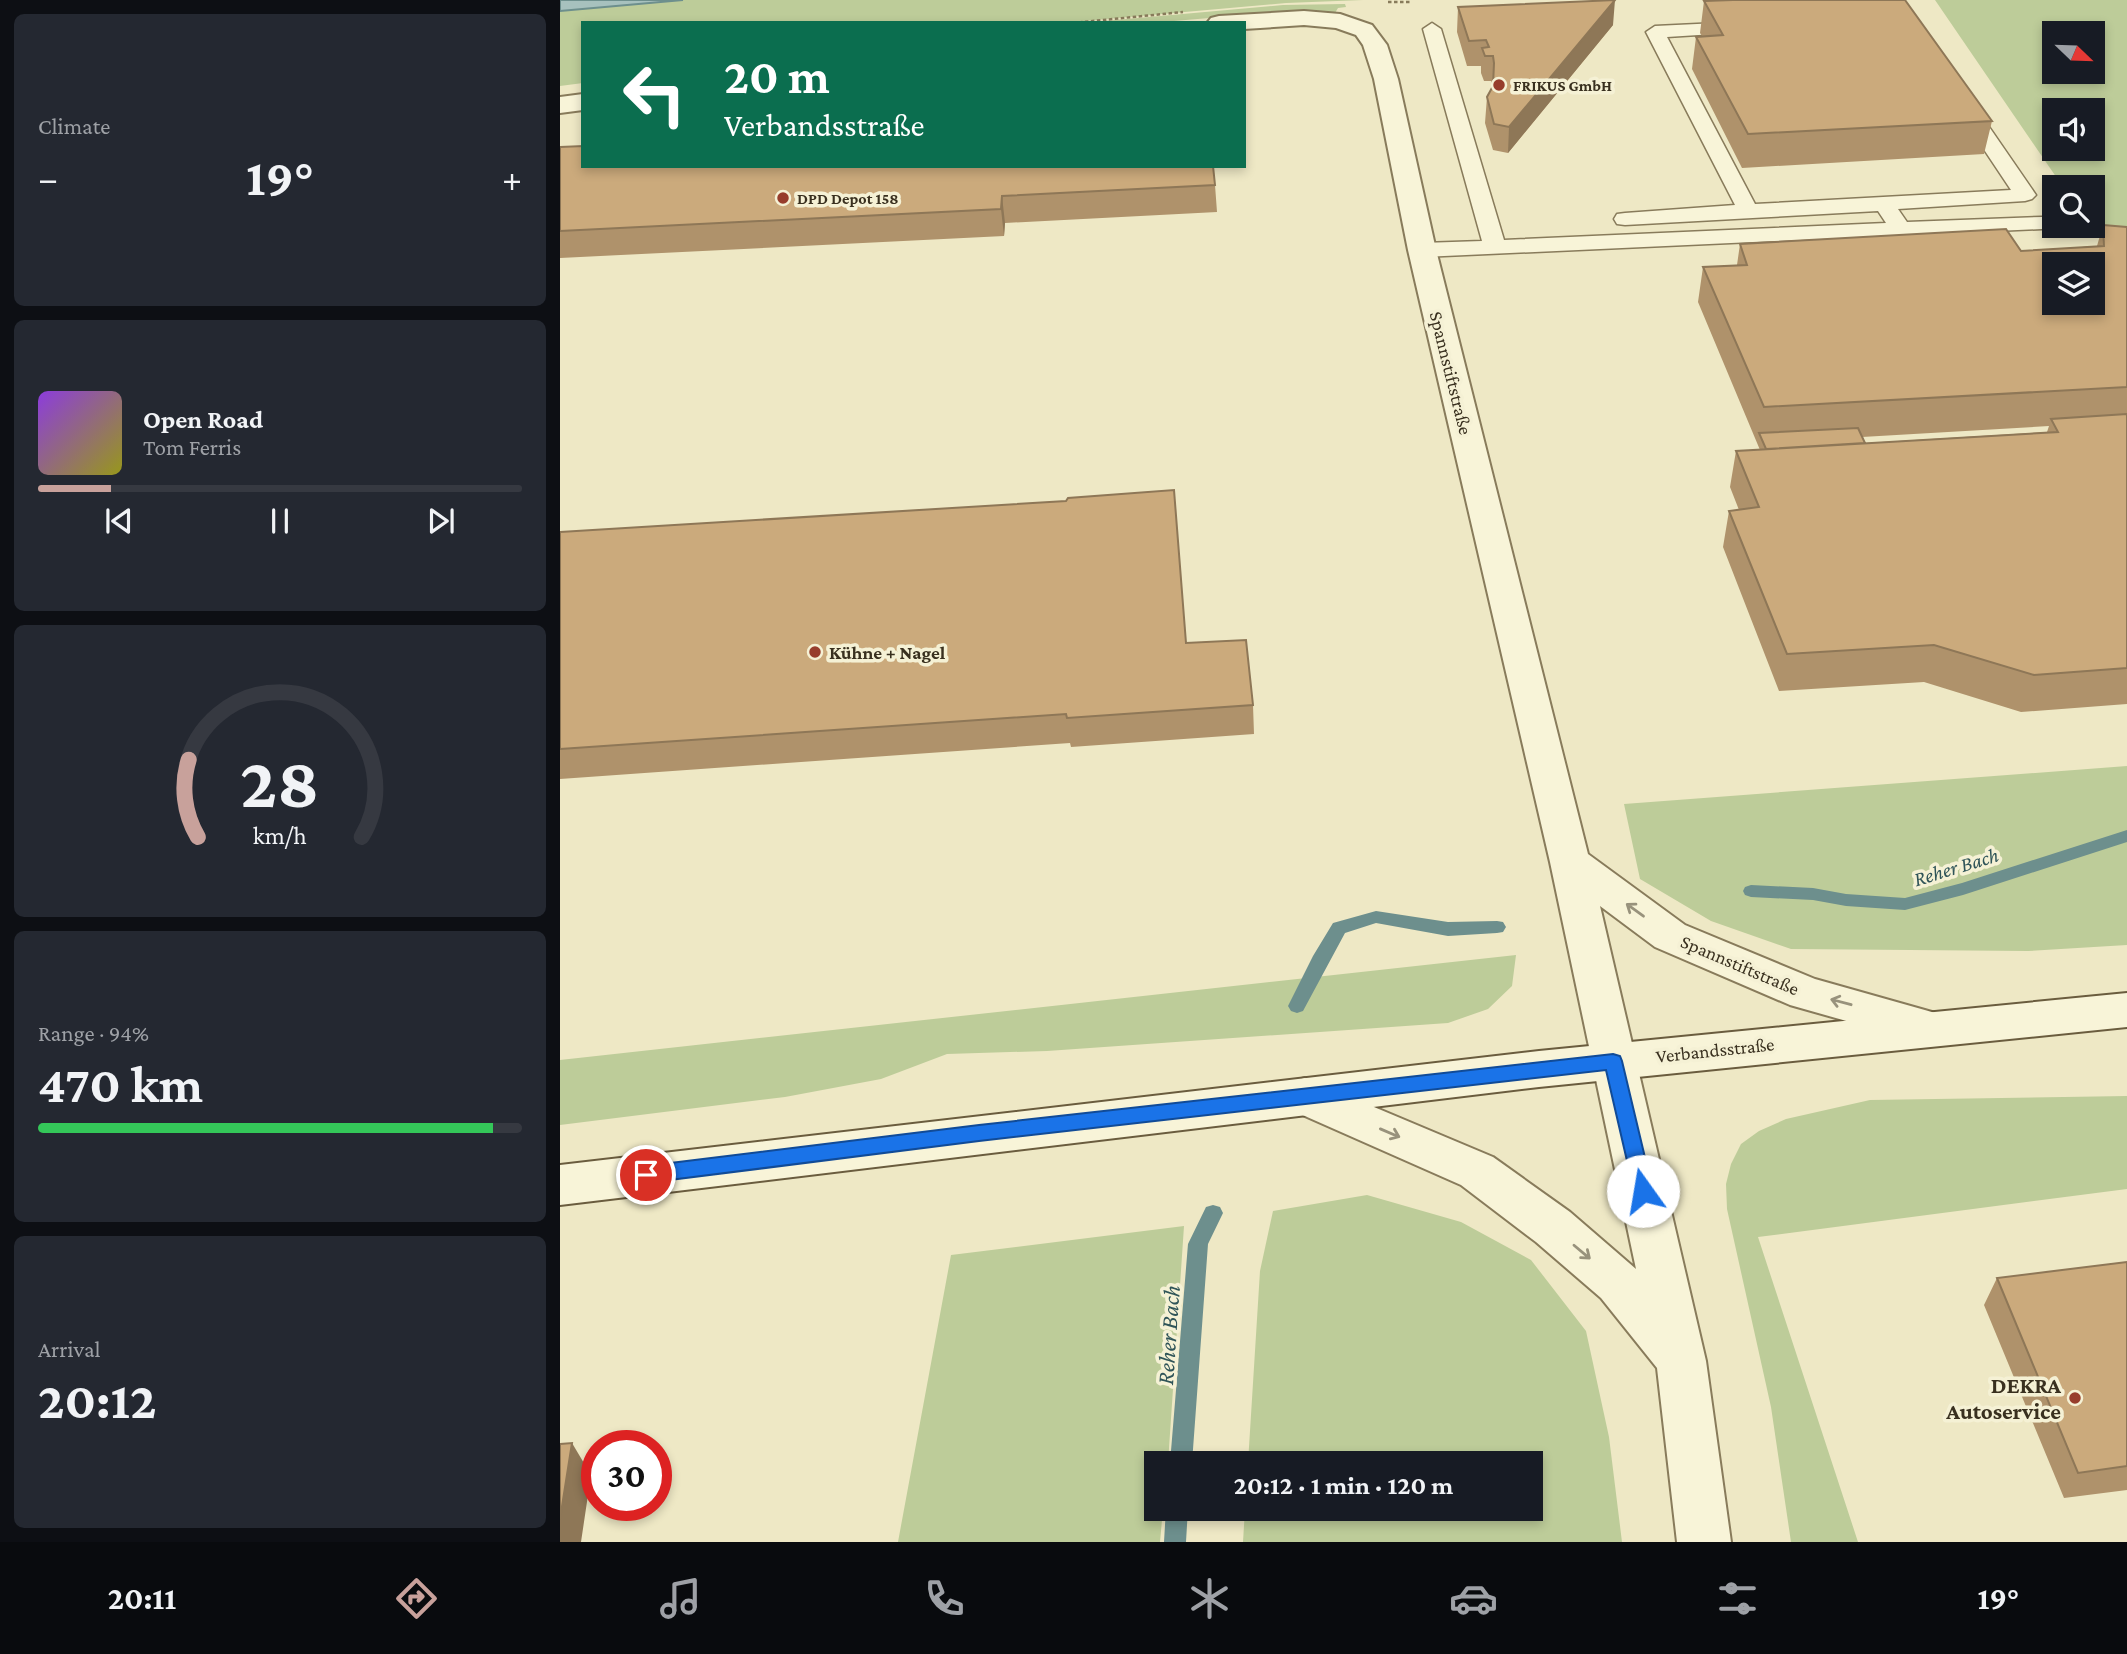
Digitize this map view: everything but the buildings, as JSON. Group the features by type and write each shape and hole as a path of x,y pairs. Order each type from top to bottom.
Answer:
{"street":[{"name":"Spannstiftstraße","path":"1246,21 1304,18 1340,21 1364,30 1375,45 1386,79 1422,250 1570,862 1681,1361"},
{"path":"560,105 581,102"},
{"name":"Spannstiftstraße","path":"1570,862 1670,936 1805,993 1931,1028"},
{"name":"Verbandsstraße","path":"560,1185 1613,1061 2127,1010"},
{"path":"1305,1096 1477,1171 1553,1227 1618,1283 1681,1361 1704,1542"}],"lane":[{"path":"1748,211 1655,32 1761,27"},
{"path":"1432,29 1495,247"},
{"path":"1625,219 2025,195 1952,86"},
{"path":"1884,204 1900,229"},
{"path":"1422,250 2042,223"}],"green space":[{"path":"683,0 1363,0 1286,3 1084,21 581,21 581,83 560,86 560,11"},
{"path":"1935,0 2127,0 2127,233 2105,234 2105,175 2055,175 2045,161 2105,161 2105,98 2042,98 2042,156"},
{"path":"1345,4 1346,7 1338,8 1335,13 1282,12 1174,21 1104,21 1283,5"},
{"path":"2127,766 2127,945 2028,951 1791,949 1711,921 1640,879 1624,804"},
{"path":"1516,955 1512,986 1488,1009 1448,1023 1047,1051 947,1054 881,1079 785,1097 560,1125 560,1060"},
{"path":"2127,1096 2127,1189 1758,1237 1858,1542 1791,1542 1771,1407 1727,1209 1726,1184 1731,1164 1741,1144 1759,1131 1786,1119 1870,1100"},
{"path":"1367,1195 1461,1222 1531,1260 1586,1331 1609,1437 1622,1542 1243,1542 1244,1521 1543,1521 1543,1451 1249,1451 1260,1271 1273,1211"},
{"path":"1184,1226 1169,1451 1144,1451 1144,1521 1162,1521 1160,1542 898,1542 951,1255"}],"water":[{"path":"560,0 683,0 560,11"}],"waterway":[{"name":"Reher Bach","path":"1751,891 1813,894 1846,900 1905,904 1963,889 2127,836"},
{"name":"Reher Bach","path":"1297,1006 1339,928 1376,917 1448,929 1497,927"},
{"name":"Reher Bach","path":"1182,1451 1198,1244 1213,1213"},
{"name":"Reher Bach","path":"1175,1542 1176,1521"}],"place":[{"name":"FRIKUS GmbH","path":"1499,85"},
{"name":"DPD Depot 158","path":"783,198"},
{"name":"Kühne + Nagel","path":"815,652"},
{"name":"DEKRA Autoservice","path":"2075,1398"}],"route":[{"path":"646,1175 979,1133 1613,1061 1643,1191"}]}
